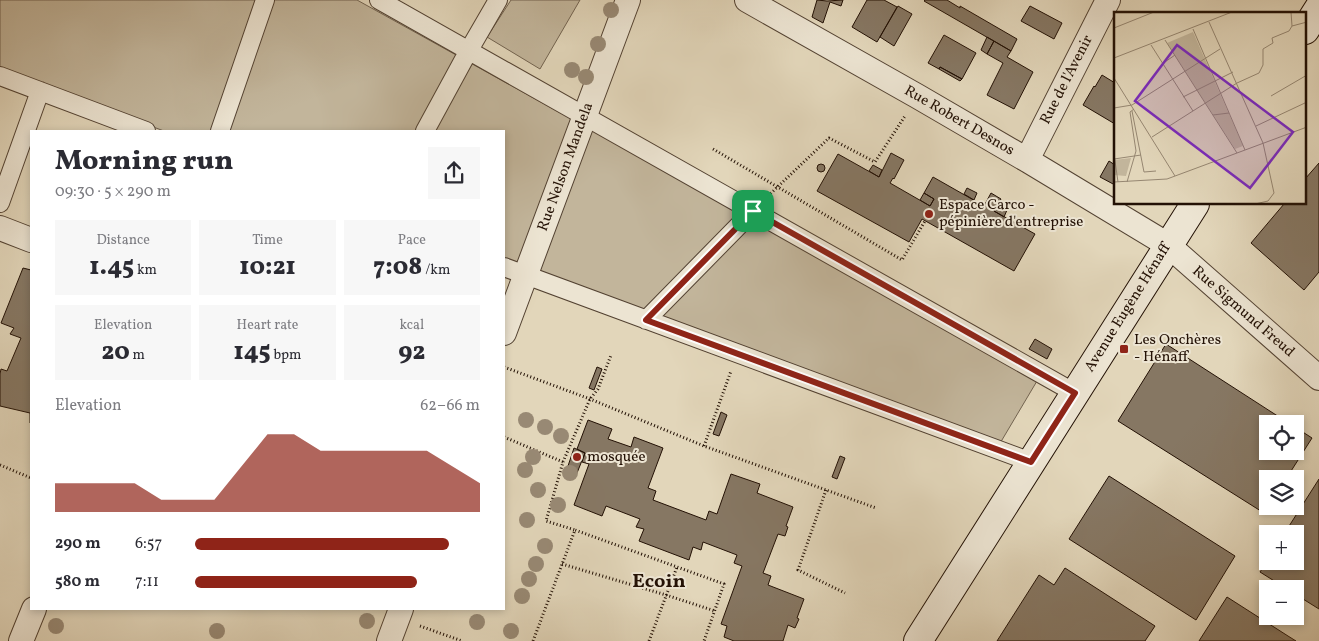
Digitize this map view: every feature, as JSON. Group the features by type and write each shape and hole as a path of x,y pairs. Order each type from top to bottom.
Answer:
{"main road":[{"path":"1306,28 1319,8"},
{"name":"Avenue Eugène Hénaff","path":"918,641 1193,205"}],"street":[{"path":"220,130 265,0"},
{"path":"379,0 1075,393"},
{"path":"426,130 498,0"},
{"name":"Rue Nelson Mandela","path":"505,330 628,0"},
{"name":"Rue Robert Desnos","path":"747,0 1027,160 1168,246"},
{"name":"Rue de l'Avenir","path":"1027,160 1108,0"},
{"path":"0,76 143,130"},
{"path":"0,203 40,91"},
{"path":"646,320 753,211"},
{"path":"0,228 30,240"},
{"name":"Rue Sigmund Freud","path":"1168,246 1319,378"},
{"path":"505,267 1031,462"},
{"path":"22,641 34,610"},
{"path":"388,641 399,613"}],"path":[{"path":"753,211 829,138 875,162 917,96"},
{"path":"713,149 902,260 925,221"},
{"path":"704,446 738,354"},
{"path":"611,355 598,389 590,399 563,462 546,521 724,584 704,641"},
{"path":"505,367 590,399 704,446 876,508"},
{"path":"505,437 563,462"},
{"path":"0,466 30,478"},
{"path":"826,490 798,570 845,593"},
{"path":"533,641 574,530"},
{"path":"562,564 666,594 714,611"},
{"path":"649,641 677,567"},
{"path":"399,613 462,641"}],"shaded area":[{"path":"0,0 357,0 557,111 752,215 1037,381 999,445 505,258 505,130 161,130 0,70"},
{"path":"511,0 580,0 540,69 487,37"}],"building":[{"path":"817,0 843,0 841,6 830,2 823,23 812,17"},
{"path":"867,0 884,0 897,7 877,42 852,27"},
{"path":"947,0 1017,39 1011,51 924,1"},
{"path":"898,6 912,14 894,46 880,37"},
{"path":"1030,6 1062,23 1054,39 1021,21"},
{"path":"944,35 976,53 962,79 928,63"},
{"path":"987,37 994,41 987,54 981,50"},
{"path":"994,41 1011,51 1007,57 1033,72 1014,109 987,95 1003,63 987,54"},
{"path":"940,67 962,79 960,81 939,69"},
{"path":"1102,75 1114,82 1114,123 1083,105"},
{"name":"Espace Carco - pépinière d'entreprise","path":"891,153 904,160 890,183 930,206 934,199 924,193 933,177 984,206 991,193 1001,199 994,211 1035,234 1014,271 922,219 909,242 817,191 838,154 879,177"},
{"path":"1109,161 1114,164 1114,184 1100,177"},
{"path":"1319,163 1319,272 1304,290 1251,243 1283,205 1306,205 1306,178"},
{"path":"821,164 825,168 821,172 817,168"},
{"path":"873,165 882,170 879,177 869,171"},
{"path":"967,188 977,193 974,200 964,194"},
{"path":"924,193 934,199 930,206 920,200"},
{"path":"998,205 1007,210 1004,217 994,211"},
{"path":"23,268 30,270 30,413 0,406 1,369 7,371 21,338 10,334 14,328 1,323"},
{"path":"1035,339 1052,349 1047,359 1029,349"},
{"path":"1166,344 1276,415 1259,415 1259,460 1298,460 1292,470 1259,470 1259,510 1118,421"},
{"path":"597,367 602,369 594,390 589,388"},
{"path":"721,412 727,415 719,436 713,434"},
{"path":"588,420 612,429 608,439 631,447 634,437 663,448 648,488 656,491 653,500 706,520 709,511 717,514 731,474 760,484 757,493 793,507 786,526 788,527 785,536 778,534 763,573 771,576 768,585 804,599 795,628 788,625 783,641 734,641 724,637 727,626 721,624 742,566 734,563 737,555 703,542 701,550 693,547 689,560 639,541 644,529 636,527 640,519 606,506 602,516 574,505 589,464 582,462 585,453 577,449"},
{"path":"1304,433 1312,438 1304,451"},
{"name":"mosquée","path":"574,448 585,453 577,473 567,469"},
{"path":"840,456 845,458 837,479 832,477"},
{"path":"1109,476 1235,556 1196,620 1069,539"},
{"path":"1319,479 1319,609 1304,600 1304,580 1273,580 1260,572 1261,570 1304,570 1304,525 1290,525 1296,515 1304,515 1304,503"},
{"path":"1065,568 1155,626 1145,641 997,641 1039,575 1054,585"},
{"path":"1227,597 1259,617 1259,625 1271,625 1296,641 1199,641"}],"place":[{"name":"Espace Carco - pépinière d'entreprise","path":"929,214"},
{"name":"Les Onchères - Hénaff","path":"1124,349"},
{"name":"mosquée","path":"577,457"}],"district":[{"name":"Ecoin","path":"659,582"}],"route":[{"path":"753,211 1075,393 1031,462 646,320 753,211"}]}
